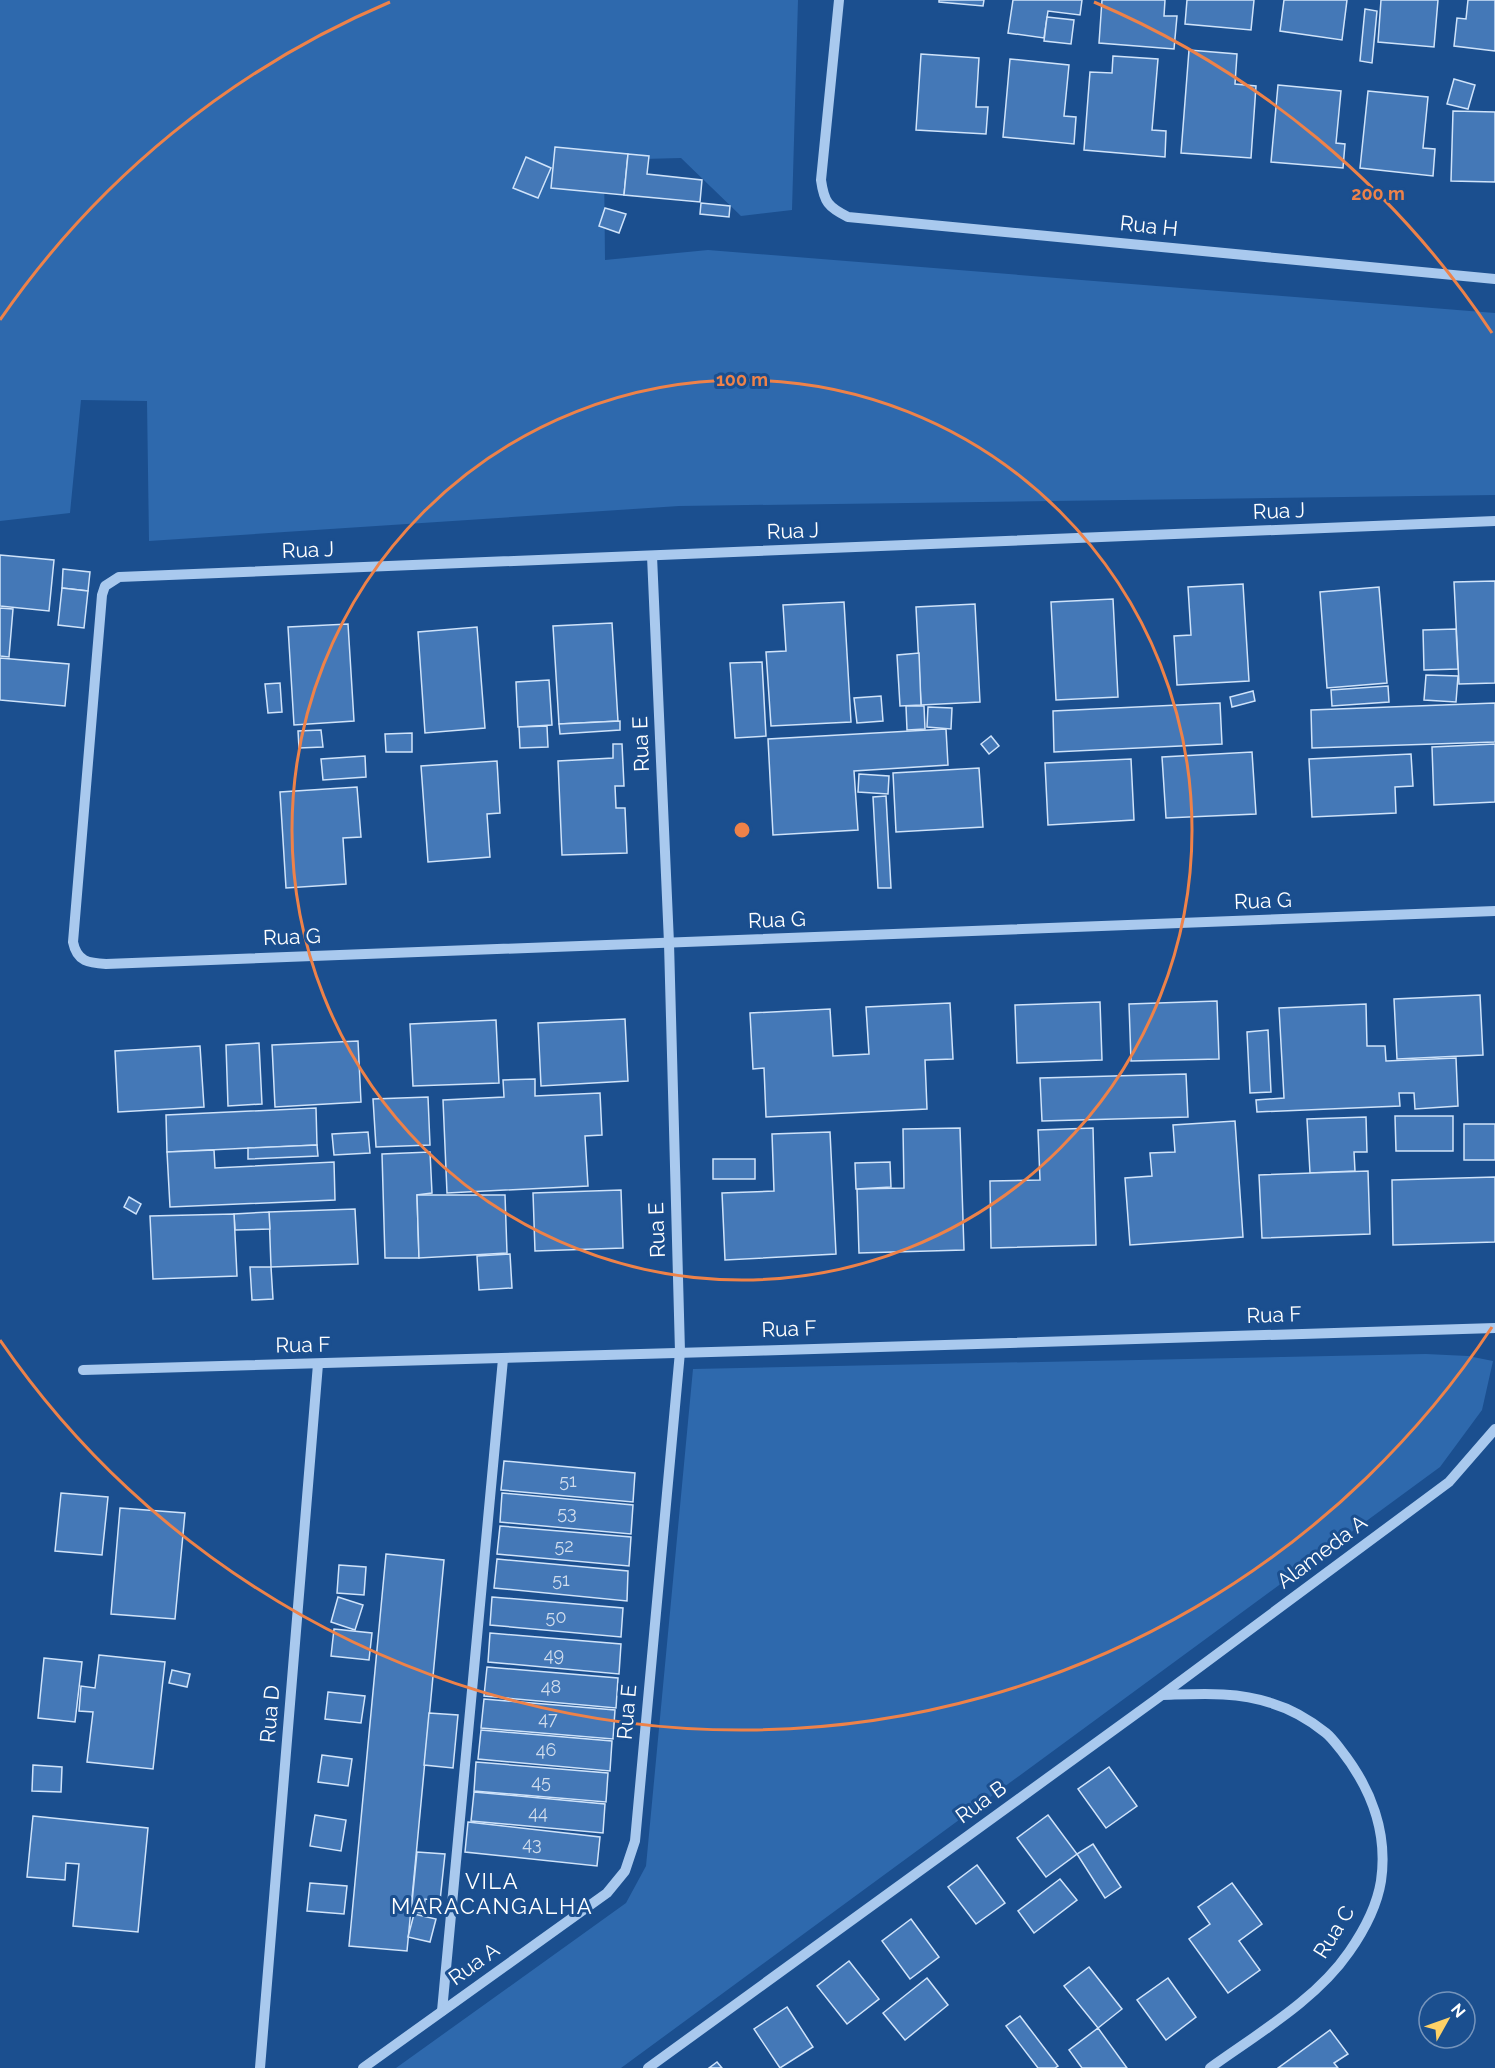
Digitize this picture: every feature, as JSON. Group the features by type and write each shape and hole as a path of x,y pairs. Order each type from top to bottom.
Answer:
{"street":[{"name":"Rua H","path":"839,0 821,180 824,198 833,210 848,216 1495,279"},
{"name":"Rua J","path":"73,942 102,595 105,586 119,577 1495,521"},
{"name":"Rua E","path":"607,1893 625,1871 635,1841 680,1352 669,944 652,556"},
{"name":"Rua G","path":"73,942 75,952 83,960 100,964 1495,911"},
{"name":"Rua F","path":"83,1370 1495,1328"},
{"path":"442,2011 503,1359"},
{"name":"Rua D","path":"260,2068 318,1364"},
{"name":"Alameda A","path":"1162,1695 1449,1482 1495,1429"},
{"name":"Rua C","path":"1162,1695 1224,1694 1270,1702 1301,1716 1328,1734 1354,1766 1372,1800 1382,1847 1381,1883 1369,1918 1350,1951 1332,1974 1310,1995 1210,2068"},
{"name":"Rua B","path":"648,2068 1162,1695"},
{"name":"Rua A","path":"363,2068 607,1893"}],"shaded area":[{"path":"0,0 798,0 792,210 741,216 681,158 604,160 605,260 708,250 1495,313 1495,495 679,506 149,541 147,401 81,400 70,513 0,521"},
{"path":"1426,1354 1468,1356 1493,1361 1482,1410 1440,1467 621,2068 396,2068 626,1903 646,1866 693,1369"}],"building":[{"path":"939,0 984,0 983,6 939,2"},
{"path":"1013,0 1082,0 1080,15 1048,11 1044,38 1008,33"},
{"path":"1102,0 1165,0 1164,16 1177,16 1174,49 1099,43"},
{"path":"1187,0 1254,0 1251,30 1185,24"},
{"path":"1284,0 1347,0 1342,40 1280,31"},
{"path":"1381,0 1438,0 1434,47 1378,42"},
{"path":"1468,0 1495,0 1495,51 1454,46 1457,18 1466,19"},
{"path":"1365,9 1377,11 1372,63 1360,61"},
{"path":"1047,17 1074,20 1071,44 1044,41"},
{"path":"1189,50 1237,54 1235,84 1256,86 1251,158 1181,153"},
{"path":"921,54 979,58 976,107 988,107 986,134 916,130"},
{"path":"1113,56 1158,59 1152,130 1166,131 1165,157 1084,150 1090,72 1112,73"},
{"path":"1010,59 1069,65 1064,116 1076,117 1074,144 1003,137"},
{"path":"1454,79 1475,85 1468,109 1447,104"},
{"path":"1278,85 1341,91 1336,143 1345,144 1343,168 1271,162"},
{"path":"1368,91 1428,97 1423,148 1435,149 1433,176 1360,168"},
{"path":"1453,111 1495,112 1495,182 1451,181"},
{"path":"555,147 628,154 624,195 551,188"},
{"path":"628,154 649,156 647,174 702,180 700,202 624,195"},
{"path":"526,157 551,168 538,198 513,188"},
{"path":"701,203 730,206 729,217 700,214"},
{"path":"605,208 626,214 619,233 599,226"},
{"path":"0,555 54,560 49,611 0,606"},
{"path":"63,569 90,572 88,591 62,588"},
{"path":"1495,581 1495,683 1459,684 1454,582"},
{"path":"1243,584 1249,681 1177,685 1174,636 1191,635 1188,587"},
{"path":"1379,587 1387,683 1327,688 1320,592"},
{"path":"62,588 88,591 84,628 58,625"},
{"path":"1113,599 1118,697 1056,700 1051,602"},
{"path":"844,602 851,722 771,726 766,652 786,651 783,605"},
{"path":"975,604 980,702 921,705 916,607"},
{"path":"0,608 13,609 9,657 0,656"},
{"path":"612,623 618,721 559,724 553,626"},
{"path":"348,624 354,721 294,725 288,627"},
{"path":"477,627 485,728 425,733 418,632"},
{"path":"1456,629 1458,669 1424,670 1423,630"},
{"path":"919,653 921,705 900,706 897,655"},
{"path":"0,658 69,664 65,706 0,700"},
{"path":"762,662 766,736 735,738 730,663"},
{"path":"1426,675 1458,676 1456,702 1424,700"},
{"path":"549,680 552,725 518,727 516,682"},
{"path":"280,683 282,712 268,713 265,684"},
{"path":"1388,686 1389,702 1332,706 1331,690"},
{"path":"1253,691 1255,701 1232,707 1230,697"},
{"path":"881,696 883,721 857,723 854,698"},
{"path":"1220,703 1222,744 1054,752 1053,711"},
{"path":"1495,703 1495,742 1312,748 1311,710"},
{"path":"906,706 924,706 925,729 907,730"},
{"path":"928,707 952,708 951,729 927,727"},
{"path":"620,721 620,730 560,734 559,724"},
{"path":"547,726 548,747 520,748 519,727"},
{"path":"946,729 948,765 854,771 858,830 773,835 768,739"},
{"path":"321,730 323,747 299,748 298,731"},
{"path":"412,733 412,752 386,752 385,734"},
{"path":"991,736 999,746 989,754 981,744"},
{"path":"613,744 622,744 624,786 615,786 616,808 625,808 627,853 562,855 558,761 613,758"},
{"path":"1495,744 1495,802 1434,805 1432,747"},
{"path":"1252,752 1256,814 1166,818 1162,757"},
{"path":"1411,754 1413,786 1395,787 1396,813 1312,817 1309,759"},
{"path":"365,756 366,777 323,780 321,759"},
{"path":"1131,759 1134,820 1048,825 1045,763"},
{"path":"497,761 500,813 487,814 490,857 428,862 421,766"},
{"path":"979,768 983,827 896,832 893,773"},
{"path":"859,774 889,776 888,794 858,792"},
{"path":"357,787 361,837 343,838 346,884 286,888 280,792"},
{"path":"886,796 891,888 878,888 873,797"},
{"path":"1480,995 1483,1055 1397,1059 1394,999"},
{"path":"1217,1001 1219,1059 1131,1061 1129,1004"},
{"path":"1100,1002 1102,1060 1017,1063 1015,1005"},
{"path":"950,1003 953,1059 925,1060 927,1109 766,1117 764,1068 753,1069 750,1013 830,1009 833,1056 869,1054 866,1007"},
{"path":"1366,1004 1367,1046 1385,1046 1386,1061 1456,1058 1458,1106 1415,1109 1414,1093 1399,1093 1400,1106 1257,1112 1256,1100 1284,1098 1279,1008"},
{"path":"625,1019 628,1081 541,1086 538,1023"},
{"path":"496,1020 499,1083 413,1086 410,1024"},
{"path":"1268,1030 1271,1092 1250,1093 1247,1032"},
{"path":"358,1041 361,1102 275,1107 272,1045"},
{"path":"259,1043 262,1104 228,1106 226,1045"},
{"path":"200,1046 204,1107 118,1112 115,1051"},
{"path":"1186,1074 1188,1117 1042,1121 1040,1078"},
{"path":"535,1079 535,1096 600,1093 602,1135 585,1136 588,1186 447,1193 443,1100 504,1097 503,1080"},
{"path":"428,1097 430,1145 376,1147 373,1099"},
{"path":"316,1108 317,1145 167,1152 166,1115"},
{"path":"1395,1116 1453,1116 1453,1151 1396,1151"},
{"path":"1366,1117 1367,1152 1354,1152 1355,1171 1310,1173 1307,1119"},
{"path":"1235,1121 1243,1237 1130,1245 1125,1178 1152,1176 1150,1153 1175,1152 1173,1125"},
{"path":"1464,1124 1495,1124 1495,1160 1464,1160"},
{"path":"960,1128 964,1250 859,1253 857,1189 904,1188 903,1129"},
{"path":"1093,1128 1096,1245 991,1248 990,1181 1040,1180 1038,1130"},
{"path":"368,1132 370,1153 334,1155 332,1134"},
{"path":"830,1132 836,1254 725,1260 722,1193 774,1191 772,1134"},
{"path":"317,1145 318,1156 248,1159 248,1148"},
{"path":"214,1150 215,1168 334,1162 335,1200 170,1207 167,1152"},
{"path":"430,1152 432,1193 417,1195 419,1258 385,1258 382,1154"},
{"path":"713,1159 755,1159 755,1179 713,1179"},
{"path":"890,1162 891,1187 856,1189 855,1163"},
{"path":"1368,1171 1370,1234 1262,1238 1259,1175"},
{"path":"1495,1177 1495,1242 1393,1245 1392,1180"},
{"path":"621,1190 623,1248 535,1251 533,1193"},
{"path":"417,1195 505,1195 507,1253 419,1258"},
{"path":"129,1197 141,1204 136,1214 124,1207"},
{"path":"355,1209 358,1264 271,1267 269,1212"},
{"path":"269,1212 270,1229 235,1230 234,1214"},
{"path":"234,1214 237,1276 153,1279 150,1216"},
{"path":"510,1254 512,1288 479,1290 477,1256"},
{"path":"250,1267 271,1267 273,1299 252,1300"},
{"path":"504,1461 635,1473 633,1502 501,1490"},
{"path":"61,1493 108,1497 102,1555 55,1551"},
{"path":"502,1493 633,1505 631,1534 500,1522"},
{"path":"120,1508 185,1513 175,1619 111,1614"},
{"path":"500,1526 631,1537 629,1566 497,1554"},
{"path":"386,1554 444,1560 407,1951 349,1946"},
{"path":"497,1559 628,1571 627,1601 494,1588"},
{"path":"339,1565 366,1567 364,1595 337,1593"},
{"path":"338,1597 363,1605 355,1630 331,1622"},
{"path":"492,1597 623,1608 621,1637 490,1625"},
{"path":"334,1629 372,1633 369,1660 331,1656"},
{"path":"490,1633 621,1644 619,1674 488,1662"},
{"path":"99,1655 165,1662 153,1769 87,1762 93,1712 79,1711 81,1686 95,1688"},
{"path":"44,1658 82,1662 75,1722 38,1718"},
{"path":"487,1667 618,1678 616,1708 484,1696"},
{"path":"172,1670 190,1674 187,1687 169,1683"},
{"path":"328,1692 365,1696 361,1723 325,1719"},
{"path":"484,1699 615,1710 613,1739 481,1728"},
{"path":"429,1713 458,1715 453,1768 424,1765"},
{"path":"481,1730 612,1741 610,1771 478,1759"},
{"path":"322,1755 352,1759 348,1786 318,1782"},
{"path":"476,1762 608,1773 606,1802 474,1791"},
{"path":"33,1765 62,1767 61,1792 32,1791"},
{"path":"1109,1767 1137,1806 1106,1828 1078,1789"},
{"path":"474,1792 605,1804 603,1833 471,1821"},
{"path":"315,1815 346,1820 341,1851 310,1846"},
{"path":"1048,1815 1077,1854 1046,1877 1017,1838"},
{"path":"33,1816 148,1828 138,1932 73,1926 79,1864 66,1863 65,1880 27,1877"},
{"path":"468,1822 600,1837 597,1866 465,1852"},
{"path":"1093,1844 1121,1887 1105,1898 1077,1854"},
{"path":"417,1852 445,1854 440,1901 425,1899 424,1913 411,1912"},
{"path":"977,1865 1005,1903 976,1924 948,1887"},
{"path":"1060,1879 1077,1900 1034,1933 1018,1911"},
{"path":"310,1883 347,1886 344,1914 307,1911"},
{"path":"1232,1883 1262,1924 1239,1941 1260,1970 1228,1993 1189,1939 1210,1924 1198,1907"},
{"path":"414,1914 436,1919 430,1942 408,1937"},
{"path":"911,1919 939,1957 910,1979 882,1941"},
{"path":"849,1961 879,1999 847,2024 817,1986"},
{"path":"1089,1967 1122,2009 1098,2028 1064,1986"},
{"path":"927,1978 948,2005 905,2040 883,2013"},
{"path":"1168,1978 1196,2017 1166,2040 1137,2000"},
{"path":"787,2007 813,2047 780,2068 754,2029"},
{"path":"1020,2016 1058,2066 1038,2068 1006,2026"},
{"path":"1098,2028 1127,2068 1082,2068 1069,2050"},
{"path":"1330,2030 1348,2054 1334,2063 1338,2068 1278,2068"},
{"path":"717,2062 722,2068 709,2068"}],"district":[{"name":"VILA MARACANGALHA","path":"492,1894"}]}
